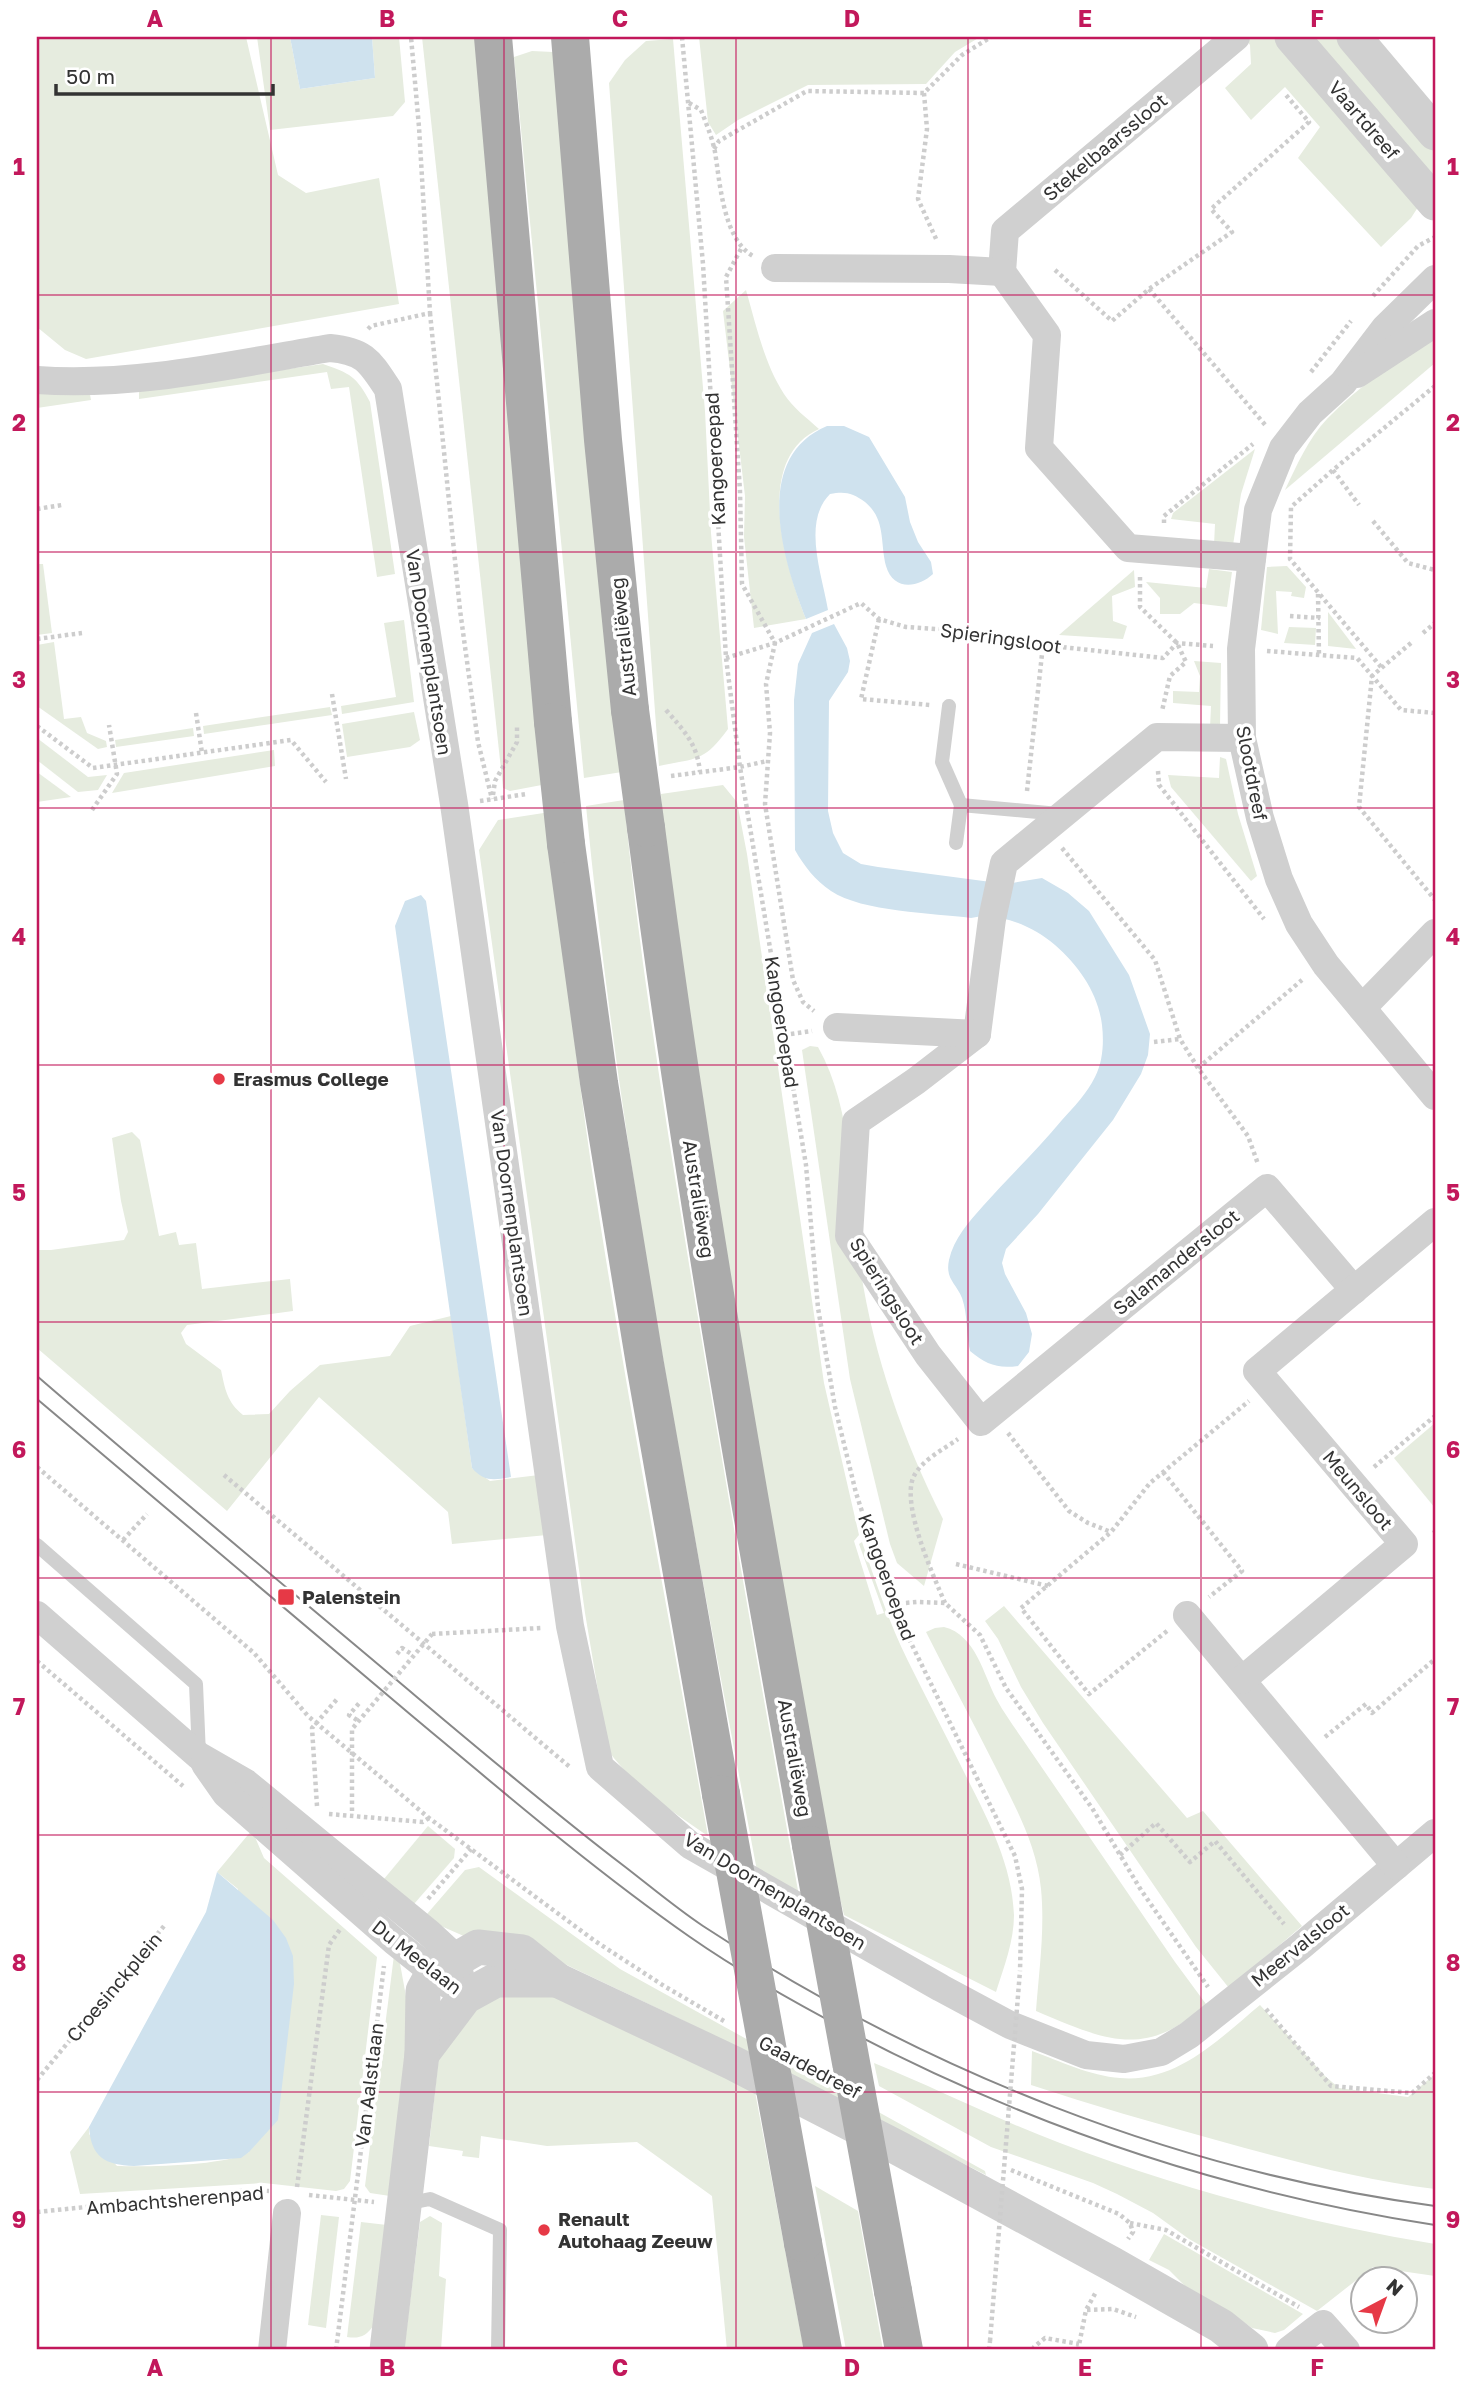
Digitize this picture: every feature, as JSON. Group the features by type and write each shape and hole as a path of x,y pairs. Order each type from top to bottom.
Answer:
{"main road":[{"path":"493,37 553,722 566,844 599,1083 645,1364 721,1794 823,2350"},
{"name":"Australiëweg","path":"570,37 603,440 647,709 646,828 665,978 703,1226 811,1845 904,2350"}],"street":[{"name":"Stekelbaarssloot","path":"1002,272 1005,231 1236,37"},
{"name":"Vaartdreef","path":"1292,37 1435,203"},
{"path":"1354,37 1435,133"},
{"path":"775,268 1002,272 1047,335 1039,448 1128,548 1252,558"},
{"name":"Slootdreef","path":"1435,279 1385,328 1343,383 1310,413 1283,448 1258,510 1241,649 1242,738 1260,818 1279,879 1299,924 1326,965 1435,1096"},
{"name":"Slootdreef","path":"1343,383 1435,323"},
{"path":"37,380 70,383 186,372 330,348 349,350"},
{"name":"Van Doornenplantsoen","path":"349,350 367,359 388,389 454,804 570,1626 600,1767 691,1845 1010,2025 1086,2055 1125,2059 1161,2052"},
{"path":"837,1027 977,1034 992,919 1004,863 1031,823 1060,815 1157,737 1242,738"},
{"path":"1362,1008 1435,933"},
{"name":"Spieringsloot","path":"977,1034 916,1081 856,1122 849,1236 928,1355 987,1417"},
{"path":"1267,1188 1354,1290"},
{"name":"Salamandersloot","path":"987,1417 1267,1188"},
{"path":"1262,1378 1354,1290 1435,1222"},
{"name":"Meunsloot","path":"1242,1680 1404,1544 1262,1378"},
{"name":"Du Meelaan","path":"37,1615 199,1756 246,1783 412,1918 465,1997"},
{"path":"1187,1615 1396,1866"},
{"name":"Du Meelaan","path":"199,1756 226,1794 394,1941 444,1966"},
{"name":"Meervalsloot","path":"1161,2052 1189,2035 1223,2008 1435,1833"},
{"name":"Gaardedreef","path":"444,1966 478,1947 522,1952 557,1980 793,2094 912,2155 1112,2264 1221,2326 1251,2350"},
{"path":"387,2350 422,2053 423,1991 444,1966"},
{"name":"Gaardedreef","path":"465,1997 496,1980 557,1980"},
{"path":"422,2053 465,1997"},
{"path":"272,2350 291,2198"},
{"path":"1289,2350 1322,2323 1346,2350"}],"lane":[{"path":"949,706 942,762 961,805 956,843"},
{"path":"961,805 1031,823"},
{"path":"37,1545 196,1685 199,1756"},
{"path":"403,2205 430,2199 500,2230 498,2350"}],"path":[{"path":"411,37 430,313 460,610 478,742 492,799"},
{"name":"Kangoeroepad","path":"682,37 703,264 726,658 740,767 806,1165 818,1308 835,1407 856,1493 892,1604 1015,1856 1022,1889 1020,1971 989,2350"},
{"path":"714,149 719,141 807,91 924,93 962,55 991,37"},
{"path":"924,93 927,129 918,199 949,269"},
{"path":"1055,270 1112,321 1149,289 1232,232 1211,209 1310,122 1286,95"},
{"path":"688,103 701,110 714,149 720,197 741,249 775,268"},
{"path":"741,249 726,277 740,491 742,584 775,643 766,684 770,733 765,804 793,980 803,1002 811,1010 822,1013 837,1027"},
{"path":"1149,289 1283,448"},
{"path":"349,350 371,326 430,313"},
{"path":"1381,667 1290,559 1291,508 1435,386"},
{"path":"1333,470 1359,505"},
{"path":"37,509 62,505"},
{"path":"1373,521 1408,563 1435,570"},
{"path":"1318,593 1319,655"},
{"name":"Spieringsloot","path":"726,658 775,643 861,603 879,619 906,627 978,632 1043,645 1163,658 1177,643 1357,658 1401,710 1435,713"},
{"path":"1290,616 1320,618"},
{"path":"879,619 861,699 949,706"},
{"path":"1423,633 1435,623"},
{"path":"37,639 82,633"},
{"path":"1411,643 1372,676 1359,807 1435,900"},
{"path":"1043,645 1031,823 1066,850 1155,960 1180,1039 1248,1136 1267,1188"},
{"path":"332,694 346,779"},
{"path":"647,709 690,737 699,760 700,772"},
{"path":"196,713 202,754"},
{"path":"92,810 117,774 109,725"},
{"path":"37,726 93,768 291,740 326,782"},
{"path":"1157,737 1159,785 1266,922"},
{"path":"492,799 495,781 517,742"},
{"path":"658,777 767,761"},
{"path":"454,804 534,794"},
{"path":"1198,1068 1307,975 1326,965"},
{"path":"1154,1042 1180,1039"},
{"path":"1163,1472 1242,1571 1088,1694 1021,1608 1111,1532 1150,1483 1262,1378"},
{"path":"1353,1485 1435,1416"},
{"path":"1111,1532 1088,1523 1069,1511 987,1417 925,1463 913,1478 912,1498 919,1542 945,1603 981,1635 1006,1688 1092,1808 1140,1890 1223,2008"},
{"path":"37,1467 254,1653 307,1716 429,1818 471,1849 412,1918"},
{"path":"224,1475 535,1740 592,1784 614,1779"},
{"path":"123,1540 147,1514"},
{"path":"956,1564 1048,1586"},
{"path":"892,1604 945,1603"},
{"path":"352,1811 352,1728 432,1634 541,1628"},
{"path":"397,1654 402,1648 413,1656"},
{"path":"1304,1754 1366,1704 1372,1713 1435,1659"},
{"path":"318,1814 312,1728 338,1698"},
{"path":"357,1720 349,1715 361,1701"},
{"path":"1120,1855 1156,1823 1190,1862 1215,1841 1301,1945"},
{"name":"Gaardedreef","path":"471,1849 595,1941 664,1986 736,2027"},
{"path":"291,2198 329,1945 344,1923"},
{"name":"Croesinckplein","path":"37,2080 164,1926"},
{"name":"Van Aalstlaan","path":"335,2350 385,1954 394,1941"},
{"path":"1247,1987 1331,2086 1412,2093 1435,2074"},
{"path":"996,2165 1119,2214 1130,2223 1166,2230 1322,2323"},
{"name":"Ambachtsherenpad","path":"37,2212 251,2190 291,2198 355,2201"},
{"path":"1078,2350 1086,2310 1133,2231 1130,2223"},
{"path":"1033,2350 1045,2338 1079,2344"}],"shaded area":[{"path":"37,37 246,37 278,175 306,193 379,178 399,304 86,359 65,350 37,327"},
{"path":"257,37 290,37 300,89 375,78 372,37 399,37 405,102 393,116 270,130"},
{"path":"422,37 476,37 547,784 510,791 503,788"},
{"path":"699,37 980,37 955,52 926,84 808,85 738,120 716,135 708,122"},
{"path":"1244,37 1279,37 1420,204 1411,218 1381,247 1298,158 1320,127 1285,87 1251,120 1225,88 1251,64 1250,45"},
{"path":"1305,37 1335,37 1389,88 1435,144 1435,191"},
{"path":"673,39 705,411 711,533 728,729 712,748 699,757 659,766 609,83 625,60 646,41"},
{"path":"532,51 553,52 622,772 584,778 514,57"},
{"path":"746,290 761,344 777,382 800,413 819,429 798,444 786,464 780,489 784,544 790,572 806,619 754,628 744,537 745,496 723,311"},
{"path":"1435,334 1435,363 1285,490 1309,444 1327,419 1365,384"},
{"path":"323,364 352,377 370,402 395,574 377,577 349,387 331,389 327,372 139,399 139,390"},
{"path":"89,389 91,400 37,408 37,393"},
{"path":"1255,449 1241,494 1233,545 1214,545 1215,524 1171,519 1173,513"},
{"path":"37,564 43,564 52,633 37,635"},
{"path":"1287,566 1306,587 1304,598 1291,596 1292,592 1276,591 1278,634 1261,630 1267,567"},
{"path":"1209,569 1232,572 1227,607 1194,603 1180,614 1160,614 1160,598 1146,582 1206,588"},
{"path":"1134,570 1135,587 1112,596 1113,621 1127,626 1123,639 1059,635"},
{"path":"1328,612 1356,649 1328,646"},
{"path":"404,620 414,702 342,714 341,706 396,697 384,623"},
{"path":"1289,627 1316,628 1315,645 1284,643"},
{"path":"54,642 64,719 81,717 87,733 106,741 107,747 98,749 37,706 37,645"},
{"path":"1194,661 1221,663 1220,726 1210,728 1211,706 1173,703 1173,691 1199,692 1200,676"},
{"path":"330,707 332,715 204,734 203,726"},
{"path":"414,712 420,740 410,747 347,757 342,724"},
{"path":"193,728 194,736 116,747 115,740"},
{"path":"37,738 88,777 107,775 98,790 78,792 37,760"},
{"path":"274,750 275,766 112,793 124,773"},
{"path":"1220,757 1226,759 1238,814 1257,876 1251,881 1171,787 1168,775 1219,778"},
{"path":"37,772 71,797 37,802"},
{"path":"723,785 737,802 747,854 824,1383 859,1535 854,1541 877,1615 884,1613 859,1544 862,1542 901,1647 980,1805 1003,1858 1012,1895 1014,1925 996,1992 844,1915 830,1855 749,1403 663,836 661,794"},
{"path":"624,800 645,975 670,1148 799,1896 757,1871 683,1473 638,1207 618,1074 586,806"},
{"path":"550,812 568,988 591,1164 632,1417 708,1836 641,1787 608,1750 585,1613 479,850 498,820"},
{"path":"810,1046 818,1047 839,1099 849,1154 860,1266 881,1364 915,1459 943,1519 924,1586 897,1563 890,1544 850,1379 802,1050"},
{"path":"132,1132 140,1140 159,1236 176,1232 179,1245 196,1243 202,1289 290,1279 293,1311 187,1325 181,1333 186,1344 221,1370 228,1395 243,1415 269,1414 320,1365 390,1356 410,1326 451,1316 472,1468 490,1481 539,1475 547,1535 452,1544 448,1512 319,1397 227,1511 37,1348 37,1250 124,1240 128,1232 112,1138"},
{"path":"1435,1423 1435,1508 1394,1458"},
{"path":"1004,1606 1187,1818 1203,1811 1302,1926 1229,1988 1196,1947 1021,1687 998,1639 985,1621"},
{"path":"944,1627 955,1631 971,1647 1006,1714 1206,2004 1184,2022 1163,2033 1143,2039 1123,2039 1082,2030 1036,2011 1042,1919 1039,1873 1025,1828 926,1632"},
{"path":"428,1826 455,1849 454,1858 414,1904 384,1879"},
{"path":"252,1830 264,1858 377,1957 350,2181 344,2189 336,2191 264,2183 80,2194 70,2152 89,2127 89,2134 117,2166 205,2163 238,2157 249,2152 238,1889 217,1872"},
{"path":"479,1867 620,1969 985,2171 986,2175 680,2019 508,1937 466,1937 441,1926 427,1914 465,1870"},
{"path":"394,1955 399,1958 411,2024 390,2196 370,2193 365,2186"},
{"path":"497,1995 551,1995 755,2092 804,2350 727,2350 712,2196 637,2142 547,2146 481,2136 479,2158 462,2156 463,2151 429,2146 439,2055 462,2017"},
{"path":"1260,2005 1339,2088 1408,2097 1435,2074 1435,2189 1352,2175 1297,2162 1031,2085 1032,2051 1098,2074 1141,2078 1179,2066 1196,2056"},
{"path":"874,2063 1036,2134 1152,2175 1292,2215 1435,2244 1435,2276 1420,2274 1420,2264 1350,2264 1350,2285 1317,2311 1189,2239 1153,2213 1117,2194 991,2147 879,2086"},
{"path":"815,2186 858,2211 883,2350 846,2350"},
{"path":"321,2215 339,2217 326,2328 308,2325"},
{"path":"430,2216 442,2223 439,2276 446,2279 441,2350 404,2350 420,2222"},
{"path":"361,2222 387,2225 374,2325 362,2336 352,2338 347,2337"},
{"path":"1164,2234 1303,2314 1284,2330 1275,2333 1252,2328 1185,2286 1169,2270 1149,2260"}],"water":[{"path":"290,37 372,37 375,78 300,89"},
{"path":"827,426 844,426 869,437 905,497 910,522 918,542 931,562 933,574 920,582 907,585 894,580 886,566 881,532 872,509 853,495 830,494 817,519 815,534 828,610 806,619 782,541 779,513 781,486 788,462 803,441"},
{"path":"834,624 847,648 850,661 848,672 829,701 828,811 833,833 843,853 861,864 1006,884 1042,878 1068,893 1089,911 1129,975 1150,1034 1148,1055 1141,1074 1113,1120 1038,1214 1006,1249 1002,1263 1005,1274 1026,1313 1032,1334 1029,1352 1018,1366 992,1364 970,1351 964,1304 948,1272 949,1260 958,1237 967,1224 1043,1142 1092,1083 1102,1052 1100,1013 1092,991 1072,962 1037,932 1005,919 919,913 844,898 831,891 802,862 795,850 794,700 798,664 812,633"},
{"path":"421,895 426,901 511,1477 499,1479 485,1478 472,1468 395,926 405,901"},
{"path":"217,1872 273,1920 286,1938 293,1956 294,1984 278,2120 241,2158 134,2166 115,2164 96,2152 89,2127 206,1912"}],"tram line":[{"path":"37,1376 571,1825 693,1919 787,1978 874,2026 963,2069 1054,2107 1147,2140 1242,2168 1338,2190 1435,2206"},
{"path":"37,1399 548,1829 690,1937 767,1986 917,2065 1060,2126 1133,2152 1282,2195 1435,2225"}],"place":[{"name":"Erasmus College","path":"219,1079"},
{"name":"Palenstein","path":"286,1597"},
{"name":"Renault Autohaag Zeeuw","path":"544,2230"}]}
